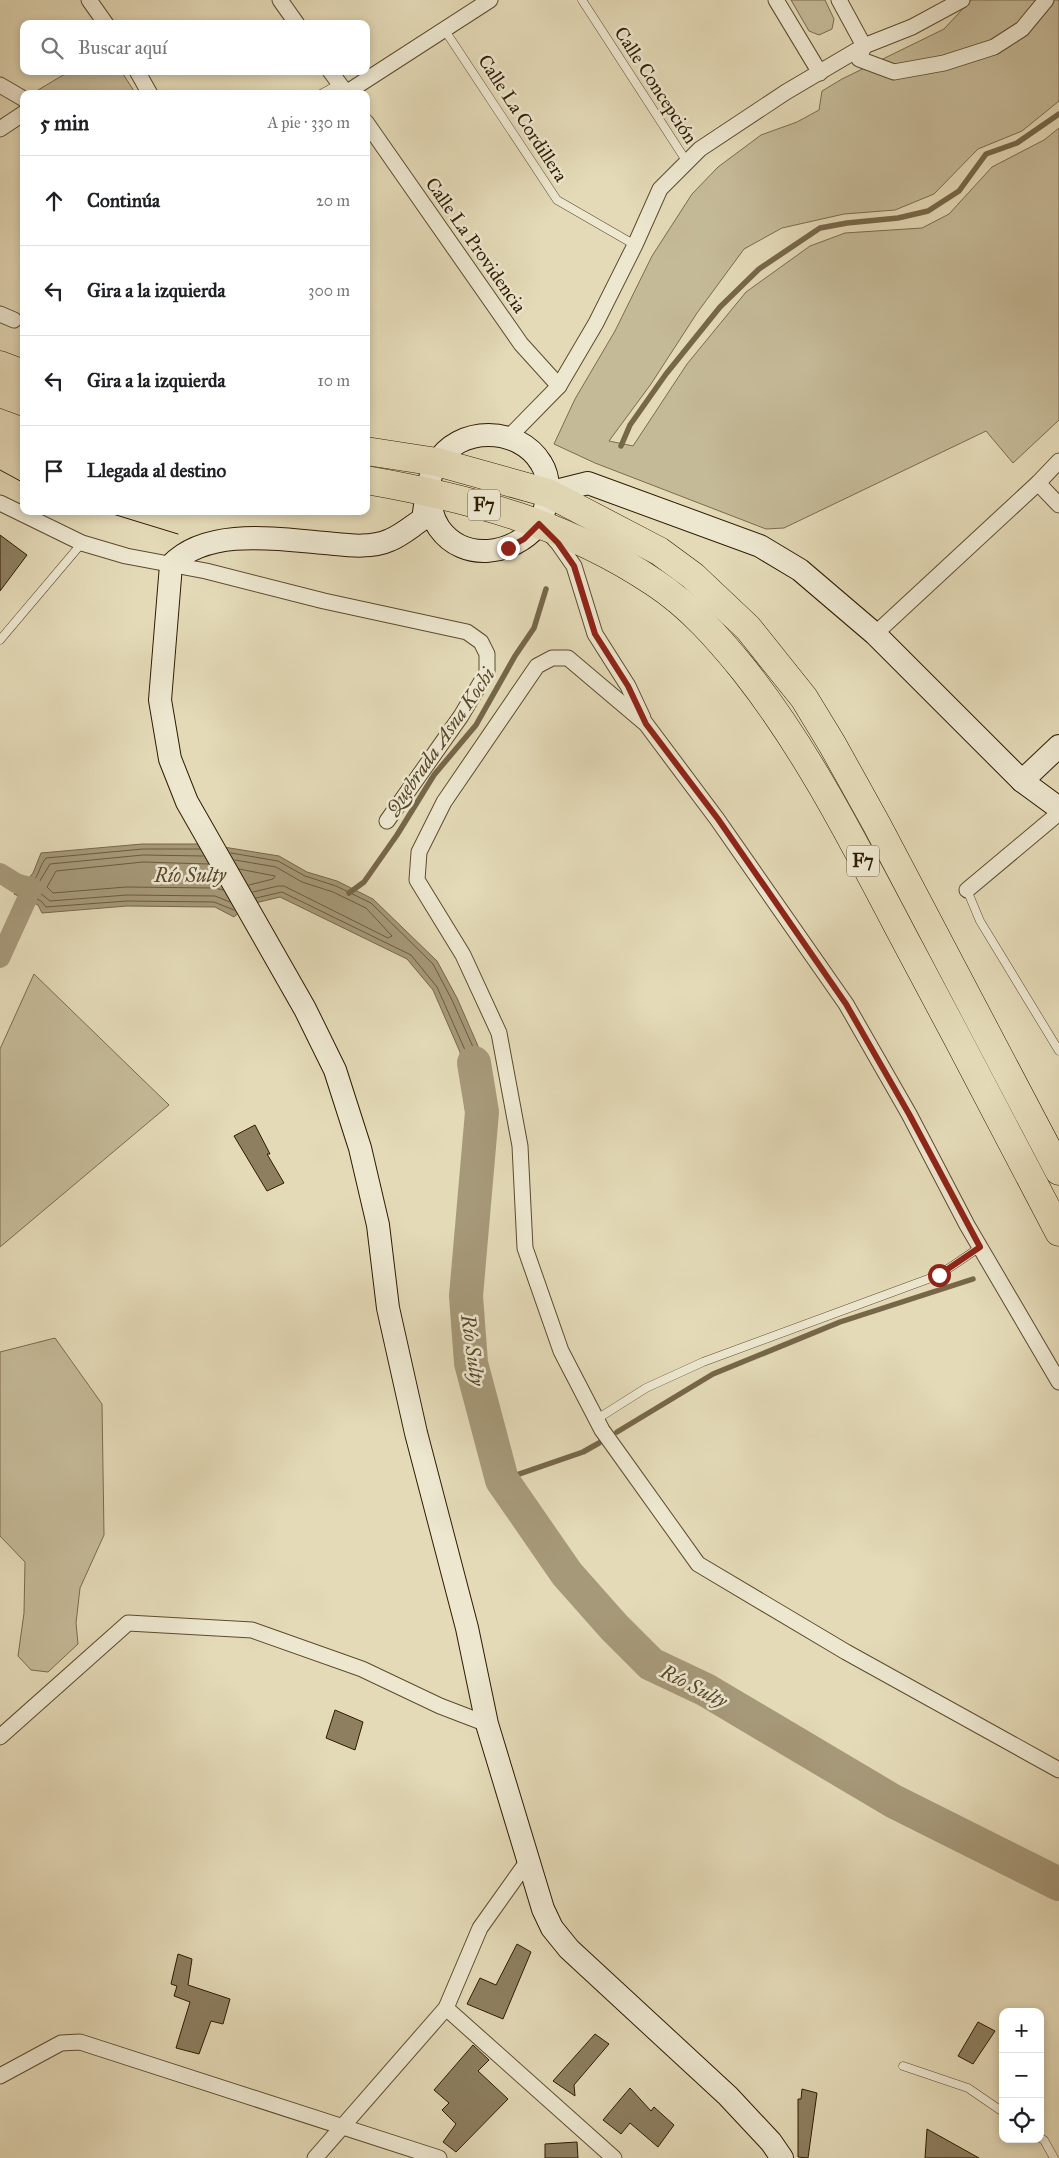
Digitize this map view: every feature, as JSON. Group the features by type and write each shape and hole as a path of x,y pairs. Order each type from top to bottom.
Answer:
{"highway":[{"path":"0,366 20,373"},
{"path":"0,393 20,400"},
{"name":"F7","path":"370,452 437,462 548,493 659,551 693,576 748,628 804,698 877,825 1059,1169"},
{"name":"F7","path":"370,481 428,492 508,512 539,524 624,564 656,583 681,602 724,644 776,710 830,798 1059,1232"}],"street":[{"path":"89,0 103,20"},
{"path":"280,0 293,20"},
{"path":"370,74 490,0"},
{"path":"776,0 820,72"},
{"path":"839,0 864,46 859,59 894,72 944,63 994,47 1022,28 1046,0"},
{"path":"509,437 559,386 596,323 635,245 660,189 687,162 708,144 786,92 864,46 912,27 962,0"},
{"path":"139,75 148,90"},
{"path":"333,75 344,90 369,75"},
{"path":"0,85 20,97"},
{"path":"0,129 20,116"},
{"name":"Calle La Providencia","path":"370,128 521,344 559,386"},
{"path":"0,314 14,320"},
{"path":"428,492 431,513 440,529 454,542 470,550 489,552 508,548 524,539 539,524 548,493 546,471 537,456 509,437 489,434 466,439 449,448 437,462 430,478 422,519 390,541 358,546 289,540 247,539 209,542 181,555 171,565 160,700 170,759 187,802 305,1009 335,1070 360,1148 378,1225 388,1308 416,1433 467,1628 486,1724 543,1909 552,1928 569,1949 728,2096 771,2142 782,2158"},
{"path":"875,634 1038,483 1059,461"},
{"path":"548,493 588,483 760,546 800,570 875,634 1022,781 1059,808"},
{"path":"1038,483 1059,505"},
{"path":"0,503 20,513"},
{"path":"25,515 82,543 126,556 206,572 467,632 481,642 487,654 486,672 461,716 387,821"},
{"path":"539,524 558,543 574,566 595,634 628,686 646,724 718,819 846,1004 909,1114 980,1247 1059,1382"},
{"path":"646,724 568,658 552,658 537,666 444,802 419,852 417,880 463,955 499,1033 520,1146 525,1248 561,1351 597,1419 698,1564 846,1652 1059,1770"},
{"path":"1022,781 1059,746"},
{"path":"967,890 1059,812"},
{"path":"0,1738 128,1623 252,1630 362,1669 440,1706 486,1724"},
{"path":"315,2158 446,2008 480,1928 527,1862"},
{"path":"446,2008 614,2158"},
{"path":"0,2076 61,2043 80,2042 439,2158"}],"lane":[{"name":"Calle Concepción","path":"582,0 687,162"},
{"name":"Calle La Cordillera","path":"444,29 557,200 635,245"},
{"path":"0,640 82,543"},
{"path":"967,890 980,921 1059,1051"},
{"path":"597,1419 646,1388 703,1362 939,1275 980,1247"},
{"path":"903,2066 968,2088 999,2109"},
{"path":"1044,2140 1054,2158"}],"shaded area":[{"path":"791,0 825,0 834,19 832,29 819,35 809,31"},
{"path":"971,0 1059,0 1059,101 1022,131 978,149 934,194 895,210 844,214 782,228 744,249 697,313 651,384 609,441 633,446 687,364 746,292 810,246 845,233 922,228 949,214 992,167 1044,140 1059,128 1059,420 1013,463 986,431 784,528 766,529 595,463 554,444 575,399 615,331 652,256 692,194 718,167 761,135 797,122 819,110 822,91 842,79 944,29"},
{"path":"63,75 124,75 133,90 38,90"},
{"path":"34,974 169,1105 0,1247 0,1049"},
{"path":"55,1338 102,1404 104,1535 80,1588 76,1623 78,1644 48,1672 31,1670 18,1656 24,1613 25,1562 0,1536 0,1352"}],"water":[{"name":"Río Sulty","path":"142,844 205,844 279,856 307,872 337,881 373,899 437,961 457,998 478,1046 493,1107 465,1109 460,1052 433,990 407,959 280,897 247,905 234,917 215,907 127,906 42,913 38,905 14,894 18,879 28,879 33,873 41,853"}],"building":[{"path":"0,535 27,555 0,591"},
{"path":"255,1125 270,1154 267,1154 284,1183 267,1191 234,1136"},
{"path":"335,1710 363,1722 355,1750 326,1738"},
{"path":"517,1944 531,1952 503,2019 467,2004 480,1978 496,1985"},
{"path":"178,1954 192,1959 188,1985 230,1999 223,2024 211,2021 199,2054 176,2048 190,2002 174,1996 177,1986 171,1984"},
{"path":"978,2022 995,2031 973,2064 958,2056"},
{"path":"595,2034 609,2044 574,2085 575,2096 553,2081"},
{"path":"473,2045 489,2060 478,2071 508,2099 456,2152 443,2142 456,2124 442,2110 449,2103 434,2090"},
{"path":"630,2088 651,2111 654,2107 674,2125 658,2147 630,2123 621,2134 603,2120"},
{"path":"802,2089 817,2093 808,2158 798,2157 798,2099 801,2099"},
{"path":"927,2129 979,2158 925,2158"},
{"path":"577,2142 578,2158 545,2158 545,2144"}],"waterway":[{"name":"Quebrada Asna Kochi","path":"621,446 630,425 666,374 720,307 759,269 820,228 847,223 898,218 928,211 959,191 986,154 1017,143 1059,114"},
{"name":"Quebrada Asna Kochi","path":"349,893 364,882 397,835 434,775 476,725 515,656 534,628 546,589"},
{"path":"0,873 16,883 33,888"},
{"path":"0,958 27,899"},
{"name":"Río Sulty","path":"474,1063 482,1112 466,1296 471,1363 502,1480 567,1574 614,1627 651,1664 706,1690 893,1801 1059,1884"},
{"path":"617,1432 713,1374 840,1322 973,1279"},
{"path":"502,1480 583,1452 599,1443"}],"tram line":[{"path":"0,470 20,481"},
{"path":"116,515 178,534"}],"route":[{"path":"508,548 524,539 539,524 558,543 574,566 595,634 628,686 646,724 718,819 846,1004 909,1114 980,1247 939,1275"}]}
